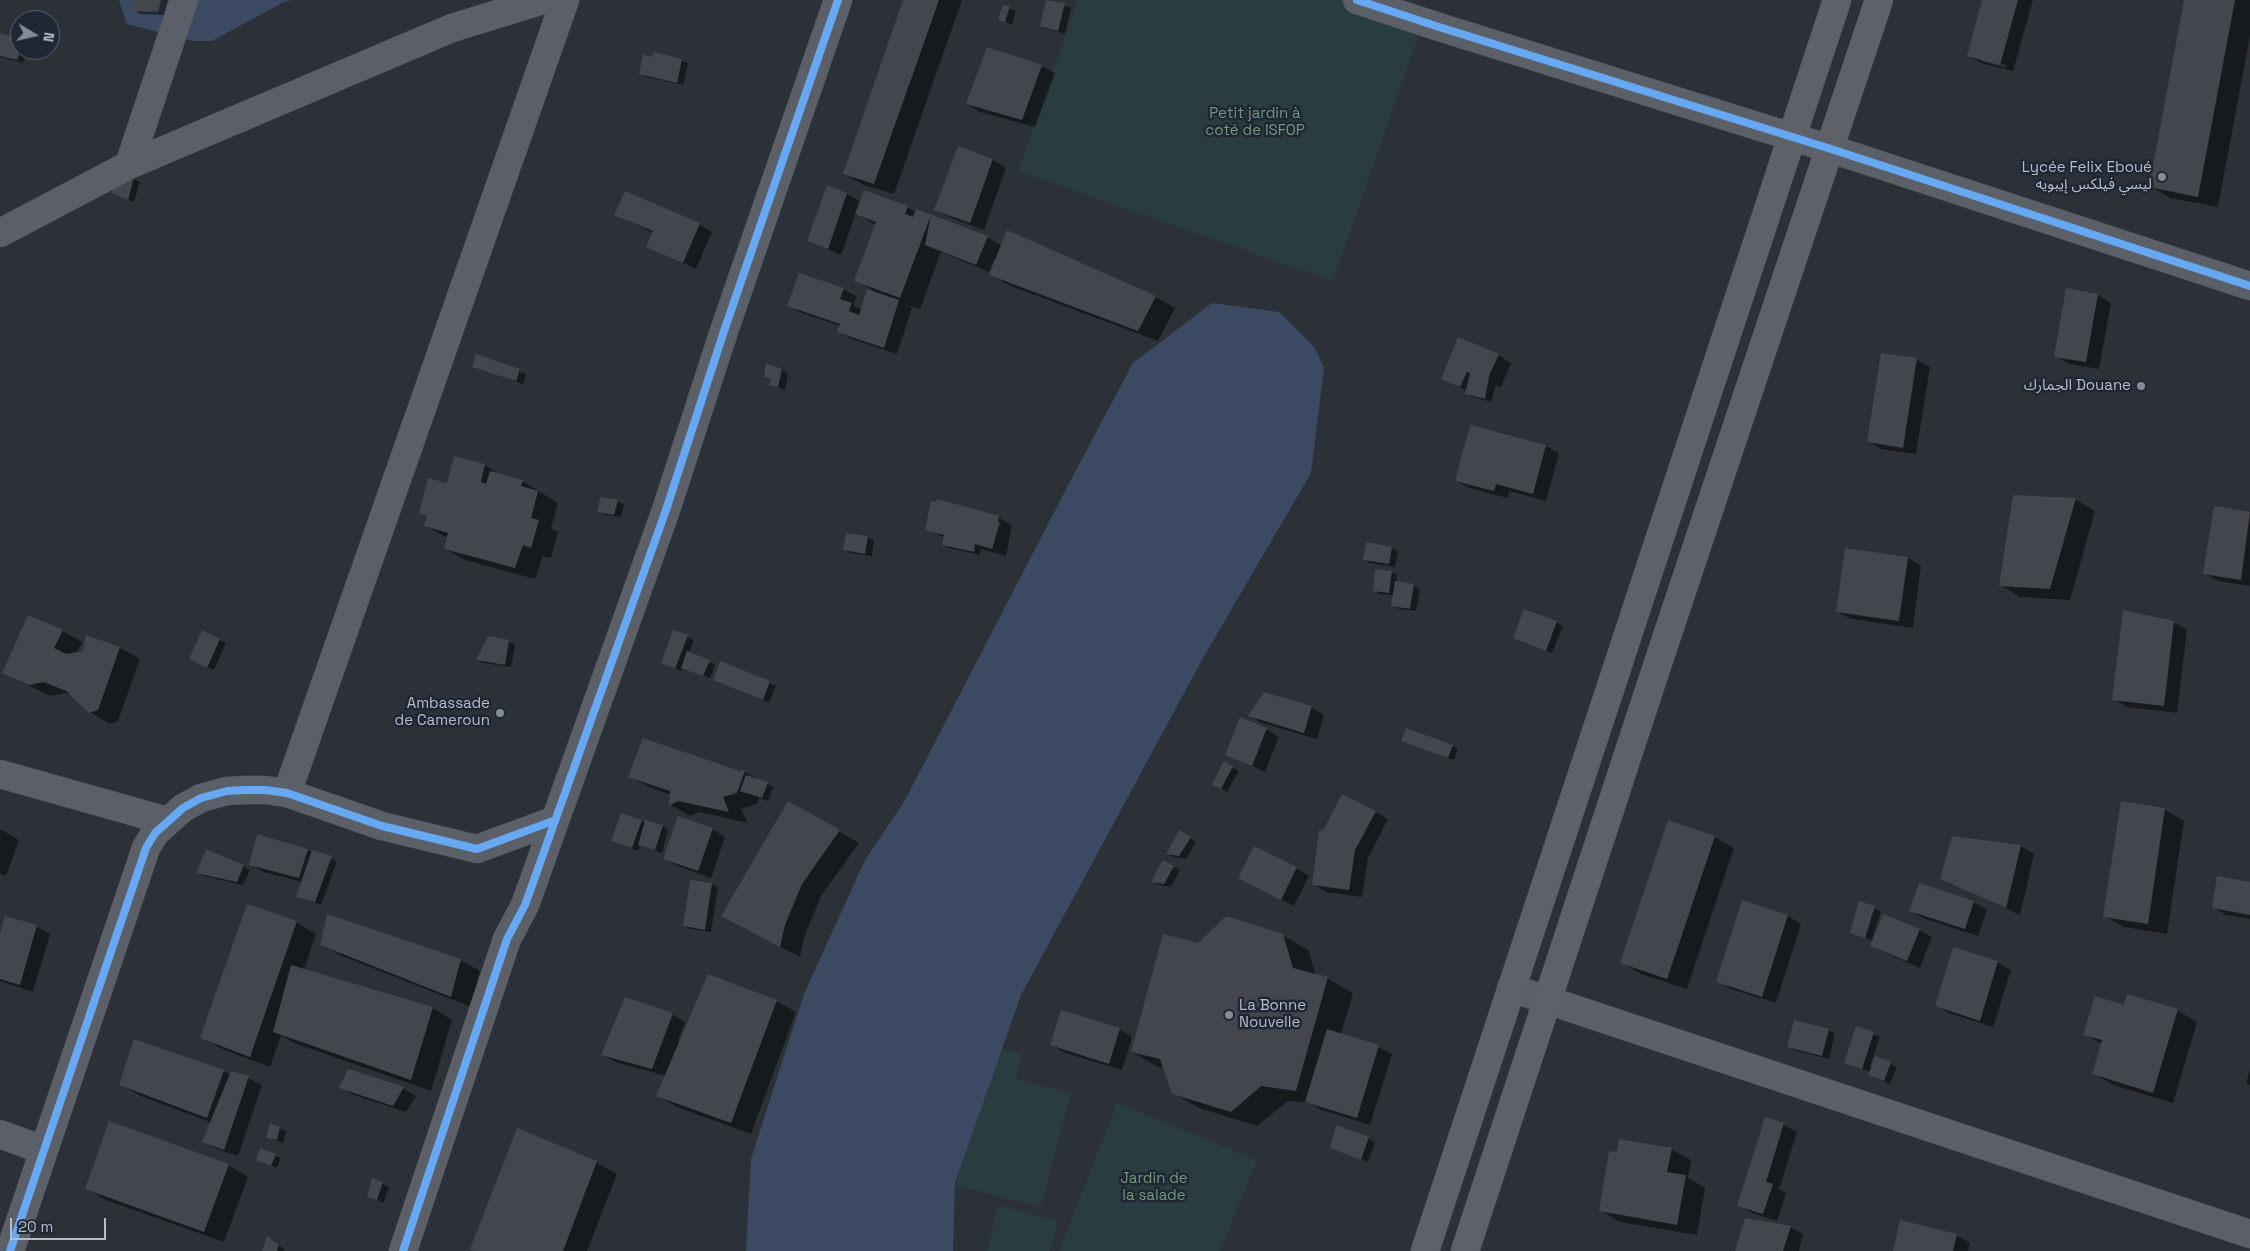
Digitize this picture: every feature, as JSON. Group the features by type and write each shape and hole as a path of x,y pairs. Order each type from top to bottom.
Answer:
{"main road":[{"path":"1425,1251 1837,0"},
{"path":"1465,1251 1879,0"}],"street":[{"path":"129,165 184,0"},
{"path":"0,234 129,165 452,28 543,0"},
{"path":"287,793 565,0"},
{"path":"403,1251 507,939 524,905 666,510 730,314 838,0"},
{"path":"1357,0 1830,149 2250,286"},
{"path":"0,774 167,821"},
{"path":"10,1251 146,848 155,833 183,808 201,798 227,791 265,790 287,793 382,826 477,849 554,821"},
{"path":"1511,988 2250,1234"},
{"path":"0,1134 43,1150"}],"green space":[{"name":"Petit jardin à coté de ISFOP","path":"1078,0 1377,0 1425,17 1333,281 1018,171"},
{"path":"993,1046 1022,1054 1016,1079 1071,1093 1041,1207 956,1185"},
{"name":"Jardin de la salade","path":"1117,1103 1257,1160 1220,1251 1059,1251"},
{"path":"998,1205 1058,1221 1050,1251 987,1251"}],"water":[{"path":"119,0 293,0 284,2 212,41 193,41 127,24"},
{"path":"1212,303 1279,312 1315,348 1324,368 1311,473 1203,658 1021,995 955,1183 953,1251 746,1251 751,1159 804,994 865,860 904,802 1133,363"}],"building":[{"path":"133,0 161,0 158,12 132,11"},
{"path":"903,0 939,0 874,184 843,174"},
{"path":"1046,0 1065,3 1058,31 1040,26"},
{"path":"1982,0 2018,0 2000,65 1967,56"},
{"path":"2184,0 2235,0 2198,197 2149,187"},
{"path":"1003,5 1010,6 1005,22 998,20"},
{"path":"0,33 10,36 10,58 0,56"},
{"path":"987,47 1042,65 1022,120 966,104"},
{"path":"655,52 682,59 677,83 639,74 643,54 651,57"},
{"path":"958,146 993,159 970,223 934,210"},
{"path":"119,172 134,177 128,200 111,193"},
{"path":"827,185 847,193 828,249 807,241"},
{"path":"864,190 908,206 905,214 913,217 916,209 988,236 976,265 925,245 931,215 900,298 854,281 876,222 855,214"},
{"path":"625,191 700,223 683,263 646,247 653,231 614,215"},
{"path":"1007,230 1156,296 1138,331 989,275"},
{"path":"799,273 844,288 840,299 852,303 849,311 859,315 867,289 899,300 884,348 837,332 840,324 787,306"},
{"path":"2066,288 2098,294 2086,362 2054,357"},
{"path":"1458,337 1499,354 1489,376 1485,399 1465,394 1470,373 1467,372 1460,387 1441,379"},
{"path":"1881,353 1917,358 1903,448 1867,442"},
{"path":"476,354 520,369 516,381 472,367"},
{"path":"766,363 782,369 778,387 769,385 771,379 764,377"},
{"path":"1470,425 1546,445 1533,494 1496,484 1494,491 1455,481"},
{"path":"454,456 485,464 481,482 486,484 490,471 523,480 521,486 538,491 531,518 539,520 531,548 523,545 515,568 444,549 448,533 424,526 427,516 419,513 428,478 447,483"},
{"path":"2013,495 2076,498 2050,589 1999,586"},
{"path":"600,497 618,500 614,515 597,512"},
{"path":"937,499 999,516 998,521 1000,522 992,549 975,544 974,552 942,545 944,535 925,530 931,501 936,502"},
{"path":"2214,506 2250,512 2241,580 2203,574"},
{"path":"846,533 868,536 865,554 843,550"},
{"path":"1366,542 1392,547 1389,564 1363,560"},
{"path":"1845,548 1908,557 1899,621 1836,612"},
{"path":"1375,569 1392,571 1389,593 1373,591"},
{"path":"1395,581 1414,584 1410,609 1391,606"},
{"path":"1524,609 1557,621 1546,651 1513,638"},
{"path":"2123,610 2174,621 2164,706 2112,700"},
{"path":"28,615 63,630 54,648 66,654 83,651 86,635 120,647 98,710 89,713 66,691 44,682 29,685 2,673"},
{"path":"202,630 220,639 207,668 189,659"},
{"path":"673,630 688,635 675,669 661,663"},
{"path":"488,636 509,640 505,665 476,660"},
{"path":"687,651 710,660 703,676 681,668"},
{"path":"720,661 770,681 763,700 713,680"},
{"path":"1264,692 1312,706 1304,733 1248,716"},
{"path":"1240,717 1267,728 1252,766 1225,755"},
{"path":"1406,728 1453,745 1448,758 1401,741"},
{"path":"643,738 740,771 745,770 737,793 723,797 729,812 678,801 669,806 670,791 628,777"},
{"path":"1224,761 1233,766 1221,789 1212,785"},
{"path":"746,775 768,782 762,798 740,791"},
{"path":"1342,794 1376,811 1355,850 1349,890 1312,885 1319,830 1323,831"},
{"path":"788,801 840,830 802,884 785,925 780,947 721,916"},
{"path":"2121,801 2165,808 2148,924 2103,917"},
{"path":"621,813 642,820 632,848 611,841"},
{"path":"678,816 713,828 698,871 663,859"},
{"path":"645,820 663,825 655,850 638,845"},
{"path":"1668,820 1715,836 1667,979 1620,963"},
{"path":"1179,830 1191,837 1179,856 1166,854"},
{"path":"257,834 308,849 299,878 249,865"},
{"path":"1952,836 2021,845 2006,908 1940,879"},
{"path":"1254,846 1297,867 1281,900 1238,878"},
{"path":"206,849 244,865 237,882 196,873"},
{"path":"312,850 332,856 315,902 296,897"},
{"path":"1163,860 1174,866 1164,884 1151,882"},
{"path":"2217,876 2250,882 2250,915 2212,908"},
{"path":"690,880 712,883 705,930 683,926"},
{"path":"1919,883 1974,901 1965,929 1909,911"},
{"path":"1742,900 1788,915 1762,997 1716,982"},
{"path":"1859,901 1875,906 1865,938 1850,933"},
{"path":"247,904 297,921 250,1057 200,1038"},
{"path":"327,914 461,959 451,997 320,945"},
{"path":"1883,914 1920,929 1907,961 1870,946"},
{"path":"5,916 37,925 20,985 0,979 0,933"},
{"name":"La Bonne Nouvelle","path":"1226,916 1283,934 1293,968 1328,977 1296,1091 1261,1086 1231,1112 1172,1094 1160,1059 1131,1052 1163,934 1198,943"},
{"path":"1953,947 1998,961 1980,1021 1935,1006"},
{"path":"291,965 433,1007 411,1080 273,1032"},
{"path":"708,974 777,1000 731,1123 656,1096"},
{"path":"2127,994 2178,1009 2153,1093 2092,1074 2102,1040 2083,1035 2095,996 2124,1005"},
{"path":"625,997 673,1013 652,1069 601,1055"},
{"path":"1061,1010 1120,1028 1109,1064 1050,1045"},
{"path":"1794,1020 1829,1029 1822,1056 1787,1047"},
{"path":"1856,1026 1874,1032 1862,1069 1844,1063"},
{"path":"1327,1029 1379,1045 1357,1118 1305,1102"},
{"path":"134,1039 224,1070 207,1118 119,1085"},
{"path":"1875,1056 1891,1062 1884,1081 1868,1075"},
{"path":"348,1069 404,1087 393,1106 339,1088"},
{"path":"231,1071 249,1076 224,1150 202,1142"},
{"path":"1765,1117 1784,1123 1766,1182 1773,1184 1763,1214 1737,1206"},
{"path":"109,1121 229,1164 204,1232 85,1189"},
{"path":"270,1123 280,1127 277,1140 266,1138"},
{"path":"1336,1125 1369,1137 1361,1160 1330,1148"},
{"path":"517,1128 597,1161 563,1251 474,1251 470,1249"},
{"path":"1619,1139 1672,1148 1667,1172 1686,1175 1677,1225 1599,1211 1609,1151 1617,1152"},
{"path":"260,1148 276,1154 271,1166 256,1160"},
{"path":"372,1178 383,1182 377,1200 367,1197"},
{"path":"1745,1218 1791,1226 1783,1251 1735,1251"},
{"path":"1900,1220 1957,1234 1953,1251 1893,1251"},
{"path":"267,1236 279,1245 277,1251 262,1251"}],"cycle path":[{"path":"403,1251 507,939 525,905 666,510 724,331 838,0"},
{"path":"1357,0 1831,149 2250,286"},
{"path":"10,1251 146,848 155,833 183,808 201,798 227,791 265,790 287,793 382,826 477,849 553,821"}],"place":[{"name":"Lycée Felix Eboué ليسي فيلكس إيبويه","path":"2162,177"},
{"name":"الجمارك Douane","path":"2141,386"},
{"name":"Ambassade de Cameroun","path":"500,713"},
{"name":"La Bonne Nouvelle","path":"1229,1015"}]}
